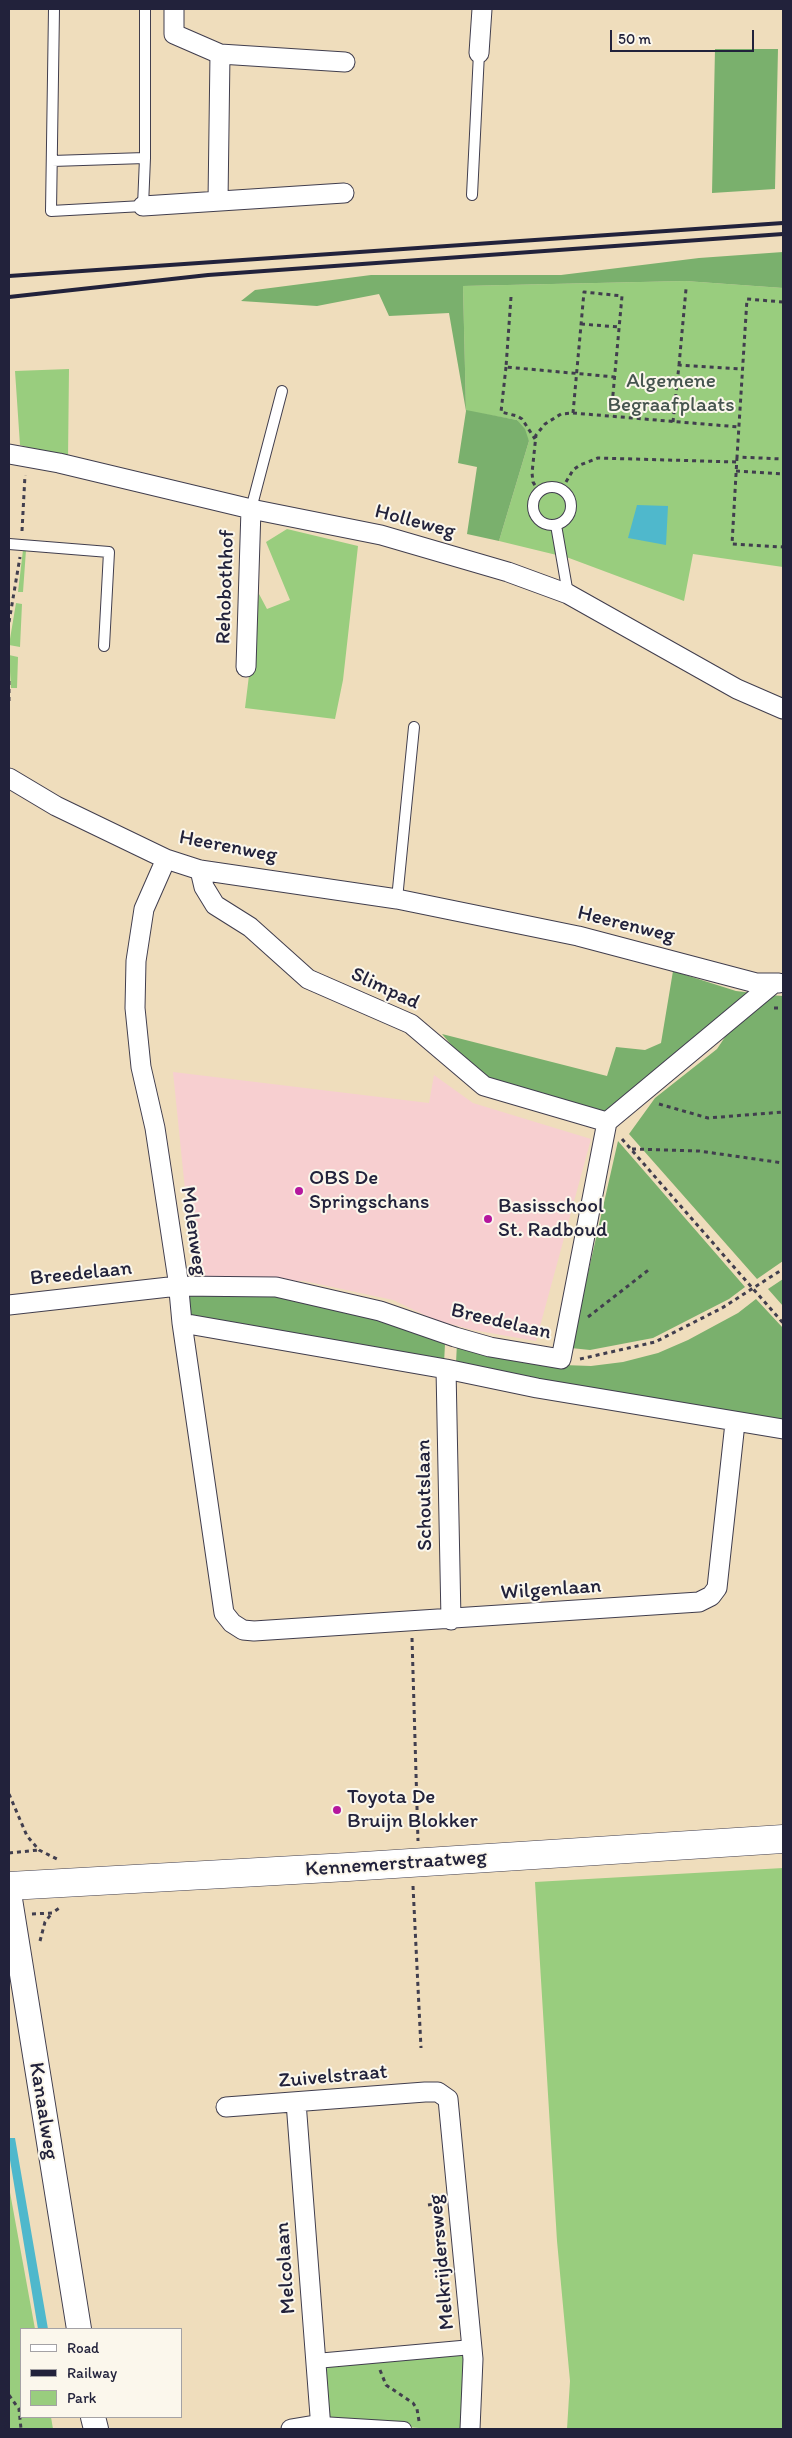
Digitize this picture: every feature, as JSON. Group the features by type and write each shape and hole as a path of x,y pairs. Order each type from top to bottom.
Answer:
{"main road":[{"name":"Kennemerstraatweg","path":"9,1886 348,1867 783,1839"}],"street":[{"path":"174,9 174,34 220,54 345,62"},
{"path":"479,53 482,9"},
{"path":"218,201 220,54"},
{"path":"143,206 344,193"},
{"name":"Holleweg","path":"9,454 58,463 251,509 381,534 508,572 568,594 737,689 783,710"},
{"name":"Rehobothhof","path":"246,667 251,509"},
{"name":"Heerenweg","path":"9,778 56,806 166,859 200,870 397,899 578,936 756,983 779,983"},
{"name":"Molenweg","path":"166,859 144,909 136,962 135,1008 141,1067 155,1128 224,1614"},
{"name":"Slimpad","path":"200,870 204,887 215,905 250,927 308,979 411,1024 484,1086 608,1122"},
{"path":"608,1122 779,983"},
{"name":"Breedelaan","path":"9,1305 178,1286 276,1287 380,1310 454,1337 490,1347 561,1358 563,1339 608,1122"},
{"path":"182,1323 446,1369 735,1423 783,1429"},
{"name":"Schoutslaan","path":"446,1369 451,1620"},
{"name":"Wilgenlaan","path":"224,1614 232,1623 243,1630 254,1632 699,1602 711,1596 717,1588 735,1423"},
{"name":"Kanaalweg","path":"9,1893 79,2328"},
{"name":"Zuivelstraat","path":"226,2108 425,2092 443,2094"},
{"name":"Melkrijdersweg","path":"443,2094 450,2105 472,2347 470,2429"},
{"name":"Melcolaan","path":"296,2102 321,2427"},
{"path":"316,2360 472,2347"},
{"path":"291,2429 321,2427 404,2429"}],"lane":[{"path":"54,9 51,211 143,206 145,158 145,9"},
{"path":"472,195 479,53"},
{"path":"52,160 145,158"},
{"path":"251,509 282,391"},
{"path":"550,486 562,489 568,493 572,506 567,518 556,525 544,523 535,514 533,502 539,492 550,486"},
{"path":"556,525 568,594"},
{"path":"9,544 109,552 104,646"},
{"path":"397,899 414,727"}],"path":[{"path":"673,422 686,289"},
{"path":"573,413 584,292 622,296 611,416"},
{"path":"511,297 501,412 522,419 535,440"},
{"path":"783,302 747,299 732,544 783,547"},
{"path":"581,324 619,327"},
{"path":"679,365 743,369"},
{"path":"506,367 615,377"},
{"path":"539,492 533,482 532,473 536,435 545,424 561,414 573,413 739,428"},
{"path":"737,457 783,459"},
{"path":"562,489 573,470 598,458 737,462"},
{"path":"736,472 783,474"},
{"path":"9,681 9,701"},
{"path":"636,1098 708,1118 783,1112"},
{"path":"608,1122 783,1323"},
{"path":"631,1149 699,1151 783,1163"},
{"path":"563,1339 651,1268"},
{"path":"561,1358 582,1359 655,1342 753,1290 783,1269"},
{"path":"412,1622 418,1845"},
{"path":"9,1794 27,1836 39,1850 54,1859"},
{"path":"9,1853 39,1850"},
{"path":"412,1879 421,2048"},
{"path":"377,2355 380,2375 384,2382 412,2403 419,2417 419,2426"},
{"path":"9,2394 19,2409 21,2429"}],"shaded area":[{"path":"173,1072 429,1103 434,1075 473,1103 591,1139 536,1341 473,1330 435,1320 393,1300 304,1281 194,1278"}],"green space":[{"path":"715,49 778,49 775,189 712,193"},
{"path":"783,252 783,288 685,281 463,286 466,410 517,420 525,429 529,441 499,541 467,534 477,467 458,463 466,411 449,313 389,316 379,294 317,306 241,301 255,290 371,275 561,275 699,258"},
{"name":"Algemene Begraafplaats","path":"685,281 783,288 783,567 693,554 684,601 569,558 499,541 529,441 517,420 466,411 463,286"},
{"path":"69,369 68,459 20,445 15,371"},
{"path":"287,529 358,546 343,680 335,719 245,708 259,594 267,609 290,600 266,542"},
{"path":"23,550 26,550 23,592 18,592"},
{"path":"16,603 22,604 20,647 9,645"},
{"path":"9,655 18,657 17,688 11,688"},
{"path":"673,971 736,991 753,993 603,1116 484,1076 464,1060 442,1034 607,1076 616,1047 645,1050 661,1043"},
{"path":"769,995 783,996 783,1261 757,1279 629,1134 655,1098 717,1049 729,1031"},
{"path":"618,1141 745,1287 729,1299 653,1338 590,1350 571,1348"},
{"path":"783,1279 783,1306 768,1289"},
{"path":"276,1292 384,1318 445,1344 444,1363 186,1315 188,1295"},
{"path":"756,1299 783,1328 783,1419 735,1416 539,1382 456,1363 457,1343 563,1365 591,1366 623,1362 658,1353 688,1340 738,1313"},
{"path":"783,1868 783,2429 567,2429 570,2381 557,2241 535,1882"},
{"path":"9,2187 35,2328 20,2328 20,2418 51,2418 53,2429 9,2429"},
{"path":"465,2349 464,2429 432,2429 329,2421 323,2362"}],"water":[{"path":"637,505 668,506 666,545 628,538"},
{"path":"9,2138 15,2138 48,2328 38,2328 9,2154"}],"railway":[{"path":"9,276 783,223"},
{"path":"9,297 208,275 783,234"}],"place":[{"name":"OBS De Springschans","path":"299,1191"},
{"name":"Basisschool St. Radboud","path":"488,1219"},
{"name":"Toyota De Bruijn Blokker","path":"337,1810"}]}
